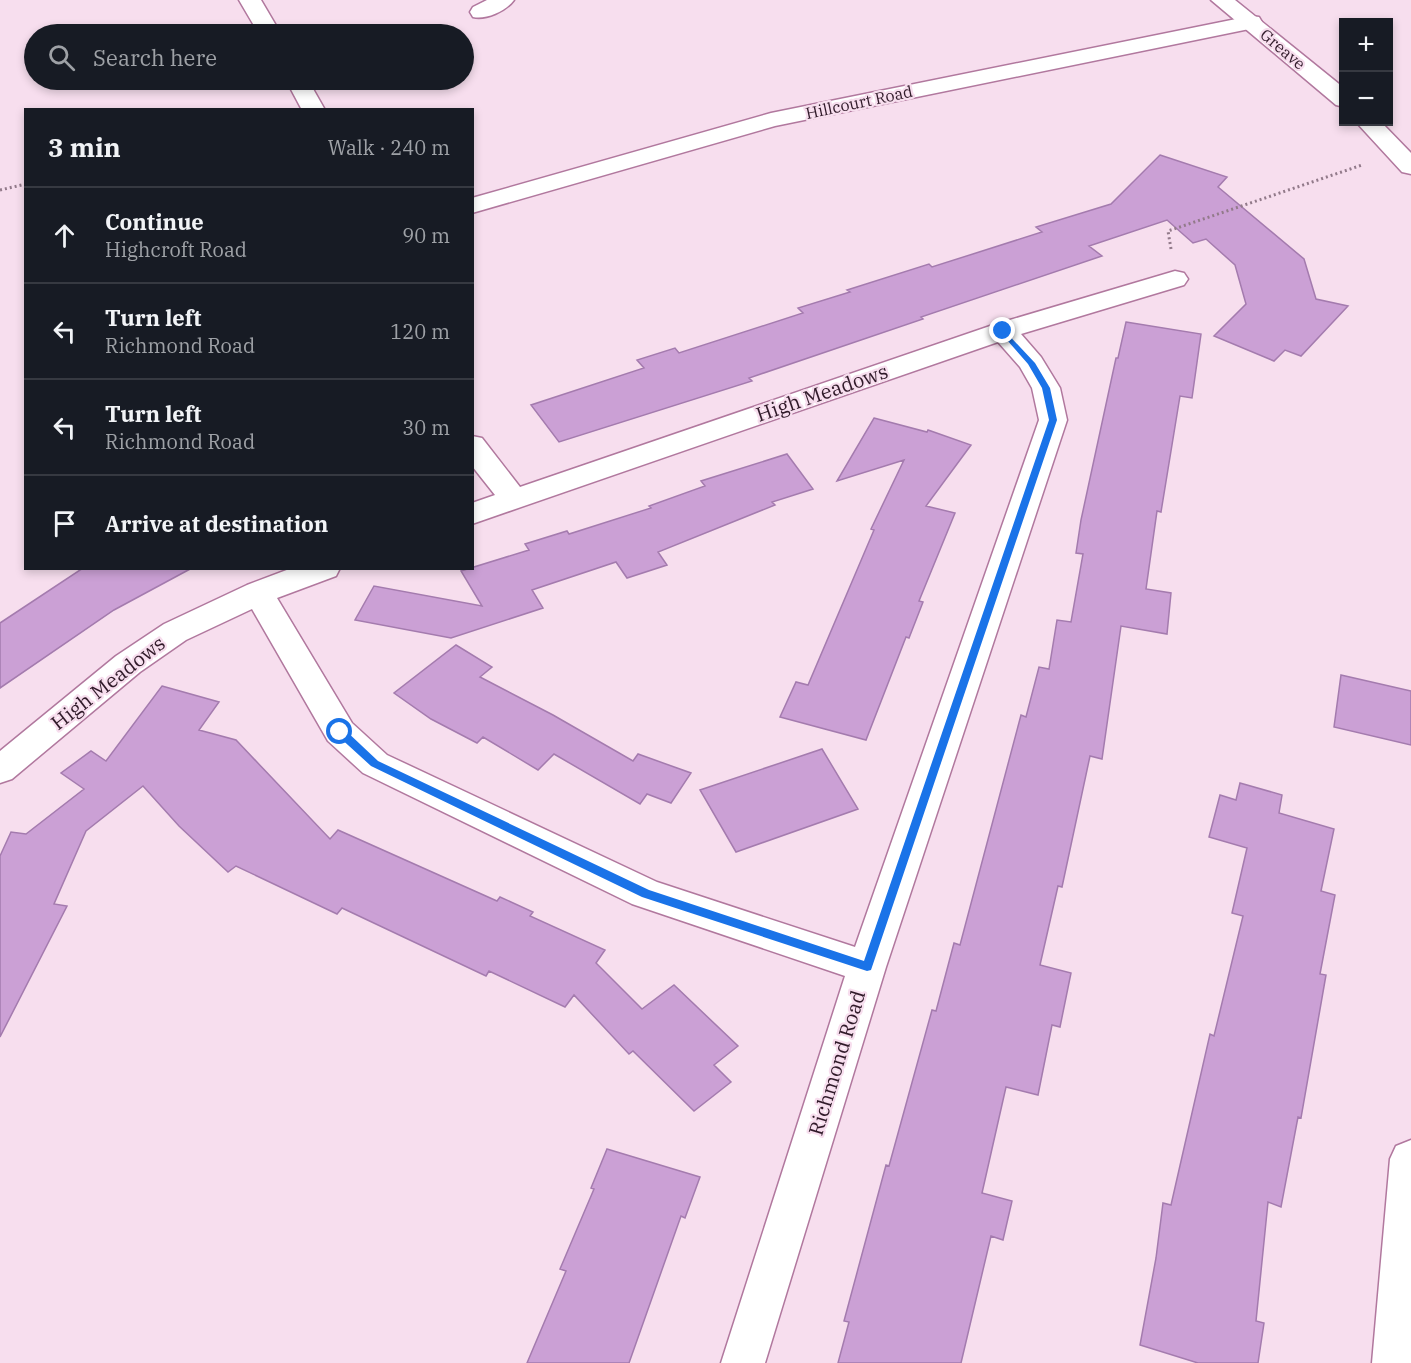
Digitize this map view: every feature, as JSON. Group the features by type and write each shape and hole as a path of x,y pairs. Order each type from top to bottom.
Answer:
{"street":[{"path":"250,0 264,24"},
{"path":"481,12 503,0"},
{"name":"Greave","path":"1222,0 1339,96"},
{"name":"Hillcourt Road","path":"474,205 771,120 1251,22"},
{"path":"303,90 313,108"},
{"path":"1372,126 1404,160"},
{"name":"High Meadows","path":"474,513 1003,331 1174,279"},
{"name":"Richmond Road","path":"743,1363 867,967 1053,420 1046,388 1031,363 1003,331"},
{"path":"474,448 514,499"},
{"name":"High Meadows","path":"0,770 128,664 175,632 258,593 320,570"},
{"path":"258,593 340,732 375,764 645,893 867,967"},
{"path":"1394,1363 1411,1159"}],"path":[{"path":"1174,279 1168,231 1404,160"},
{"path":"0,190 24,184"}],"building":[{"path":"1160,155 1227,177 1218,187 1304,259 1316,299 1348,306 1301,356 1285,350 1274,361 1214,336 1246,304 1235,265 1206,239 1193,243 1167,220 1089,246 1102,256 749,378 752,381 559,442 531,405 644,368 637,360 675,348 679,353 803,313 798,308 850,292 847,290 929,264 932,267 1042,232 1036,227 1111,204"},
{"path":"1126,322 1201,334 1192,398 1180,396 1161,512 1157,511 1146,589 1171,593 1167,634 1121,626 1102,759 1090,756 1062,887 1058,886 1040,965 1071,973 1060,1027 1052,1025 1038,1095 1006,1087 982,1193 1012,1201 1003,1240 991,1236 961,1363 838,1363 849,1322 844,1321 886,1165 889,1166 932,1010 936,1011 954,943 960,945 1021,715 1026,717 1039,667 1049,669 1057,620 1071,622 1083,554 1076,553 1081,520"},
{"path":"874,418 927,432 928,430 971,445 926,506 955,513 919,601 923,602 909,638 906,637 866,740 780,717 796,682 808,685 874,530 871,529 904,460 837,481"},
{"path":"787,454 813,489 772,502 775,505 658,552 667,565 627,578 616,562 532,590 543,608 451,638 355,620 374,586 482,606 461,571 474,570 474,567 529,550 525,544 567,531 569,534 651,508 649,506 705,486 701,481"},
{"path":"80,570 188,570 114,610 0,688 0,623"},
{"path":"456,645 492,667 480,677 553,715 633,761 638,754 691,773 671,803 647,794 640,804 554,754 538,770 483,737 477,743 431,719 394,693"},
{"path":"1341,675 1411,691 1411,745 1334,727"},
{"path":"162,686 219,702 199,730 236,740 330,839 338,830 497,901 500,897 533,912 530,916 605,950 596,963 642,1009 674,985 738,1046 714,1065 731,1082 694,1111 633,1051 629,1054 574,995 565,1007 489,971 486,976 342,908 337,914 236,866 228,872 179,826 143,786 86,831 54,904 67,906 0,1037 0,856 11,832 26,834 84,789 61,773 91,751 106,761"},
{"path":"822,749 858,809 736,852 700,790"},
{"path":"1240,783 1282,795 1279,813 1334,829 1321,891 1335,895 1320,974 1326,975 1301,1118 1298,1117 1281,1207 1268,1202 1256,1321 1264,1323 1258,1363 1198,1363 1140,1345 1156,1258 1163,1203 1171,1205 1210,1034 1214,1036 1243,916 1232,913 1247,848 1209,837 1220,795 1236,800"},
{"path":"607,1149 700,1177 685,1218 681,1216 629,1363 527,1363 566,1271 560,1269 594,1189 591,1188"}],"route":[{"path":"340,732 375,764 645,893 867,967 1053,420 1046,388 1031,363 1003,331"}]}
